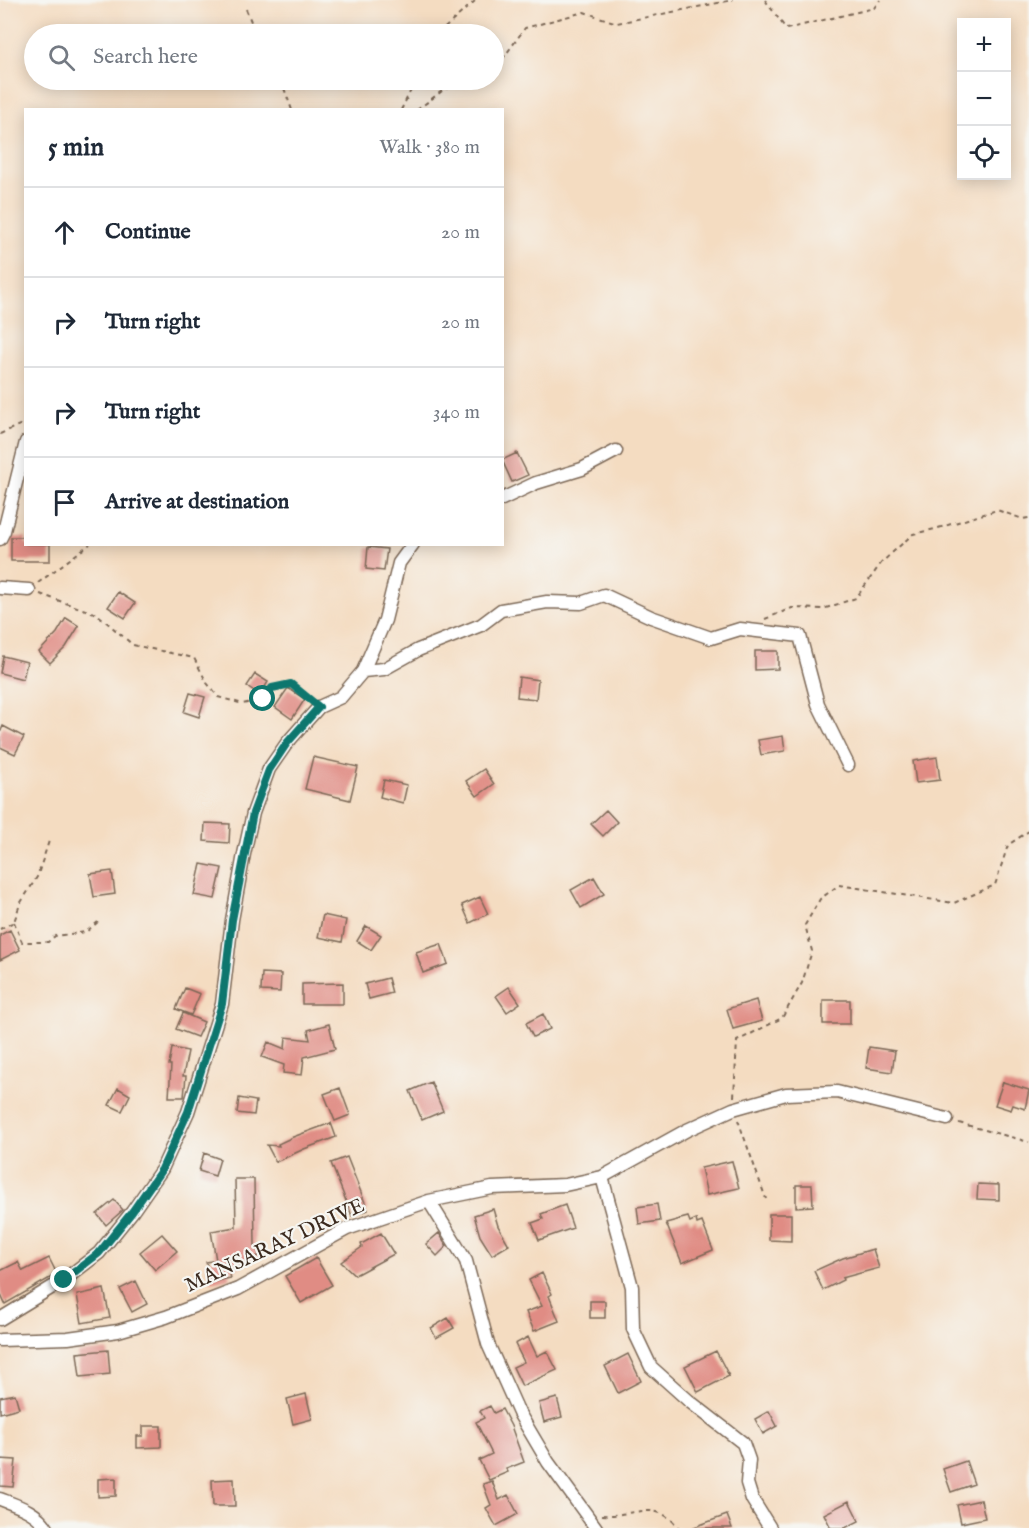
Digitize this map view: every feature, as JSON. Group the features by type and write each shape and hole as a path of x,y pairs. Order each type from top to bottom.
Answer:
{"street":[{"path":"0,539 24,450"},
{"path":"504,498 536,483 582,469 616,451"},
{"path":"0,1319 64,1280 99,1253 132,1212 162,1169 188,1112 222,1004 232,920 253,813 269,770 287,743 319,707 341,697 363,671 385,620 399,563 412,546"},
{"path":"0,588 29,590"},
{"path":"363,671 384,669 418,650 481,625 501,610 547,602 581,603 604,596 651,617 711,638 740,629 800,636 818,704 848,765"},
{"name":"MANSARAY DRIVE","path":"0,1340 78,1337 118,1331 166,1317 238,1288 347,1229 429,1201 492,1188 556,1186 602,1177 687,1130 734,1109 786,1094 837,1092 947,1119"},
{"path":"602,1177 632,1287 633,1329 651,1367 689,1401 743,1443 749,1460 747,1483 752,1499 770,1528"},
{"path":"429,1201 466,1261 488,1344 519,1413 548,1462 596,1528"},
{"path":"0,1500 26,1508 43,1521 47,1528"}],"path":[{"path":"449,24 476,0"},
{"path":"504,57 525,28 584,12 617,23 733,0"},
{"path":"765,0 786,30 874,8 880,0"},
{"path":"246,9 252,24"},
{"path":"285,90 291,108"},
{"path":"401,108 411,90"},
{"path":"420,108 444,90"},
{"path":"0,434 24,423"},
{"path":"761,621 792,608 823,609 856,598 882,562 913,534 935,530 997,510 1023,519 1029,518"},
{"path":"29,590 87,546"},
{"path":"29,590 97,615 133,645 194,658 207,683 218,697 243,704 263,699 272,688 291,684 319,707"},
{"path":"766,1199 734,1109 737,1041 782,1018 802,983 812,951 805,925 820,899 839,885 954,903 995,885 1008,845 1029,831"},
{"path":"49,841 37,877 20,904 14,922 22,942 48,942 55,936 86,932 98,922"},
{"path":"0,929 14,922"},
{"path":"947,1119 1029,1142"},
{"path":"585,1513 617,1516 629,1511 648,1509 671,1518 679,1528"}],"building":[{"path":"517,453 528,475 512,482 504,459"},
{"path":"11,537 24,537 24,546 50,546 50,561 11,561"},
{"path":"368,547 387,549 384,571 366,569"},
{"path":"118,592 135,603 125,618 108,607"},
{"path":"66,618 79,626 66,647 50,663 39,652 57,633"},
{"path":"755,651 778,651 778,669 755,670"},
{"path":"3,656 27,662 23,679 0,673"},
{"path":"255,674 268,682 260,695 247,686"},
{"path":"519,677 538,680 536,699 517,697"},
{"path":"288,688 305,699 292,719 275,707"},
{"path":"190,693 205,697 199,717 184,712"},
{"path":"3,726 24,737 15,754 0,747 0,733"},
{"path":"783,736 785,751 761,755 758,740"},
{"path":"313,757 358,767 350,800 305,789"},
{"path":"937,757 940,780 916,783 913,761"},
{"path":"484,769 494,784 477,796 466,781"},
{"path":"384,780 407,785 403,803 380,797"},
{"path":"606,810 617,822 603,836 591,824"},
{"path":"205,823 230,824 229,843 204,841"},
{"path":"201,864 222,868 215,899 194,895"},
{"path":"112,871 115,894 94,897 90,874"},
{"path":"594,877 604,894 581,908 571,890"},
{"path":"480,897 488,914 470,923 462,905"},
{"path":"323,915 346,920 342,942 318,937"},
{"path":"366,926 381,935 371,950 357,941"},
{"path":"10,930 20,950 0,960 0,935"},
{"path":"441,944 448,964 423,973 416,952"},
{"path":"262,973 281,974 280,992 261,991"},
{"path":"388,978 392,993 369,999 365,984"},
{"path":"343,983 343,1004 302,1004 302,984"},
{"path":"509,987 520,1003 507,1012 496,996"},
{"path":"185,988 200,994 191,1015 176,1009"},
{"path":"756,1000 762,1021 733,1029 727,1009"},
{"path":"823,1000 850,1000 850,1024 823,1024"},
{"path":"183,1013 204,1022 197,1037 176,1029"},
{"path":"543,1014 550,1029 533,1037 526,1023"},
{"path":"329,1024 335,1049 304,1057 302,1075 283,1073 284,1065 262,1057 268,1042 285,1049 286,1037 310,1040 308,1030"},
{"path":"869,1047 895,1051 892,1072 866,1068"},
{"path":"172,1048 188,1051 183,1076 186,1076 184,1097 169,1097 171,1065 169,1065"},
{"path":"431,1082 443,1111 422,1120 410,1091"},
{"path":"1003,1082 1029,1090 1025,1109 1013,1105 1011,1110 995,1105"},
{"path":"118,1088 130,1095 122,1111 109,1105"},
{"path":"340,1088 350,1115 335,1121 324,1094"},
{"path":"239,1098 256,1101 254,1115 237,1113"},
{"path":"331,1123 336,1137 276,1162 267,1145 279,1146 278,1144 293,1137"},
{"path":"204,1153 220,1159 215,1176 199,1171"},
{"path":"347,1157 368,1210 352,1216 331,1163"},
{"path":"732,1161 739,1188 707,1195 701,1168"},
{"path":"235,1179 254,1179 255,1246 260,1255 229,1272 231,1278 211,1282 206,1262 216,1260 211,1231 236,1227"},
{"path":"978,1184 999,1185 999,1200 977,1199"},
{"path":"796,1185 812,1185 813,1206 796,1207"},
{"path":"114,1200 123,1210 106,1225 97,1214"},
{"path":"657,1204 660,1221 639,1224 637,1207"},
{"path":"565,1205 573,1228 539,1240 532,1223 543,1219 541,1214"},
{"path":"493,1209 498,1226 509,1245 492,1255 480,1236 474,1215"},
{"path":"769,1214 791,1214 791,1241 769,1240"},
{"path":"688,1217 690,1222 696,1219 697,1224 702,1222 713,1250 682,1263 666,1223"},
{"path":"381,1233 394,1254 355,1275 341,1262 362,1247 361,1244"},
{"path":"439,1233 447,1246 437,1256 426,1244"},
{"path":"162,1234 177,1251 155,1270 140,1252"},
{"path":"873,1249 879,1268 842,1278 843,1280 823,1290 814,1271 843,1258"},
{"path":"49,1258 57,1274 5,1304 0,1293 0,1271 18,1262 23,1271"},
{"path":"316,1258 332,1285 301,1303 285,1276"},
{"path":"542,1273 552,1294 549,1296 559,1321 534,1331 526,1312 542,1306 529,1280"},
{"path":"136,1281 147,1304 132,1312 120,1289"},
{"path":"104,1289 110,1318 82,1323 77,1295"},
{"path":"590,1301 605,1301 605,1318 590,1318"},
{"path":"448,1318 454,1328 436,1338 431,1328"},
{"path":"528,1337 537,1356 547,1351 557,1370 522,1386 513,1367 524,1362 515,1344"},
{"path":"108,1350 110,1374 80,1377 77,1353"},
{"path":"716,1351 729,1376 698,1392 685,1366"},
{"path":"628,1354 641,1381 618,1393 605,1366"},
{"path":"15,1394 19,1408 0,1413 0,1397"},
{"path":"306,1394 312,1419 293,1424 287,1399"},
{"path":"557,1398 562,1417 544,1422 539,1403"},
{"path":"490,1406 494,1413 502,1409 524,1462 506,1469 508,1472 489,1480 479,1460 492,1454 476,1422 484,1418 480,1411"},
{"path":"769,1411 777,1426 763,1434 755,1419"},
{"path":"143,1426 161,1426 161,1447 137,1448 137,1436 143,1436"},
{"path":"0,1459 16,1460 13,1487 0,1486"},
{"path":"966,1461 974,1484 951,1492 943,1469"},
{"path":"116,1478 116,1496 98,1497 98,1479"},
{"path":"234,1479 235,1506 213,1506 212,1480"},
{"path":"492,1481 499,1500 508,1495 518,1514 496,1526 486,1508 491,1505 483,1484"},
{"path":"981,1500 985,1518 961,1523 957,1505"},
{"path":"849,1501 859,1521 845,1528 831,1528 824,1514"},
{"path":"727,1515 732,1528 694,1528 694,1527"}],"route":[{"path":"64,1280 99,1253 132,1212 162,1169 188,1112 222,1004 232,920 253,813 269,770 287,743 319,707 291,684 272,688 263,699"}]}
